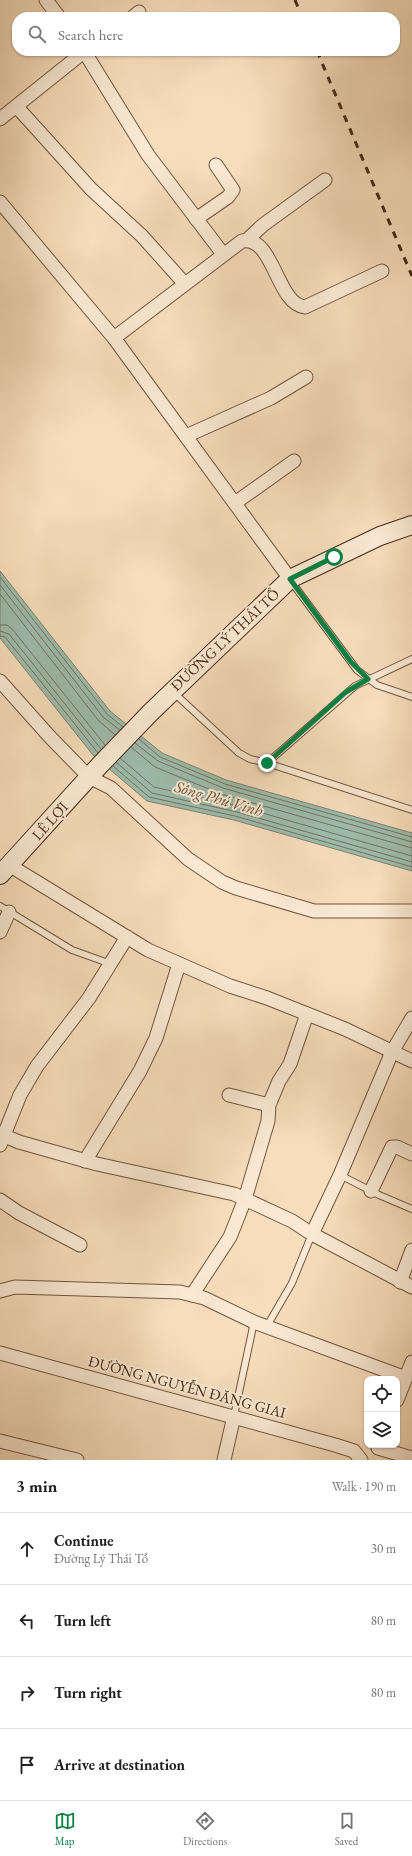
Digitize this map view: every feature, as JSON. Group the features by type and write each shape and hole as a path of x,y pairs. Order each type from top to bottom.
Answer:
{"main road":[{"name":"ĐƯỜNG LÝ THÁI TỔ","path":"94,771 172,691 290,579 380,536 412,525"},
{"name":"LÊ LỢI","path":"5,870 94,771"}],"street":[{"path":"46,0 54,12"},
{"path":"0,119 17,107 78,56"},
{"path":"87,56 148,155 223,254"},
{"path":"17,107 91,189 142,236 184,284"},
{"path":"196,219 228,197 233,190 216,165"},
{"path":"114,338 223,254 238,243 247,240 263,224 325,180"},
{"path":"0,202 114,338 290,579"},
{"path":"247,240 256,243 267,256 289,297 299,306 305,307 382,271"},
{"path":"186,436 272,398 306,377"},
{"path":"235,503 294,461"},
{"path":"0,681 50,737 94,771 188,859 222,882 236,888 314,912 412,911"},
{"path":"5,870 179,964 230,986 307,1014 412,1061"},
{"path":"0,932 4,909"},
{"path":"127,937 89,998 37,1066 20,1095 2,1138 85,1161 234,1194 292,1220 312,1234 406,1284 412,1250"},
{"path":"85,1161 140,1072 156,1038 179,964"},
{"path":"192,1295 230,1237 245,1199 268,1121 269,1105 279,1081 290,1064 307,1014"},
{"path":"312,1234 340,1175 392,1052 412,1018"},
{"path":"229,1095 269,1105"},
{"path":"371,1191 392,1148 397,1147 412,1154"},
{"path":"0,1200 19,1213 80,1245"},
{"path":"0,1291 15,1287 166,1292 192,1295 261,1324 406,1378"},
{"name":"ĐƯỜNG NGUYỄN ĐĂNG GIAI","path":"0,1353 234,1416 345,1448 354,1451 362,1460"},
{"path":"400,1393 412,1362"},
{"path":"224,1460 234,1416"},
{"path":"0,1441 78,1460"},
{"path":"377,1451 412,1458"}],"lane":[{"path":"290,579 351,662 368,679 387,690 412,697"},
{"path":"267,763 346,692 368,679 412,659"},
{"path":"172,691 239,753 250,759 267,763 412,810"},
{"path":"4,909 72,950 111,964"},
{"path":"340,1175 371,1191 412,1209"},
{"path":"234,1416 261,1324 292,1283 312,1234"}],"water":[{"name":"Sông Phú Vinh","path":"0,571 110,711 162,753 226,780 412,833 412,871 234,820 147,801 93,755 0,638"}],"railway":[{"path":"295,0 300,12"},
{"path":"319,56 412,276"}],"route":[{"path":"267,763 346,692 368,679 357,670 290,579 334,557"}]}
